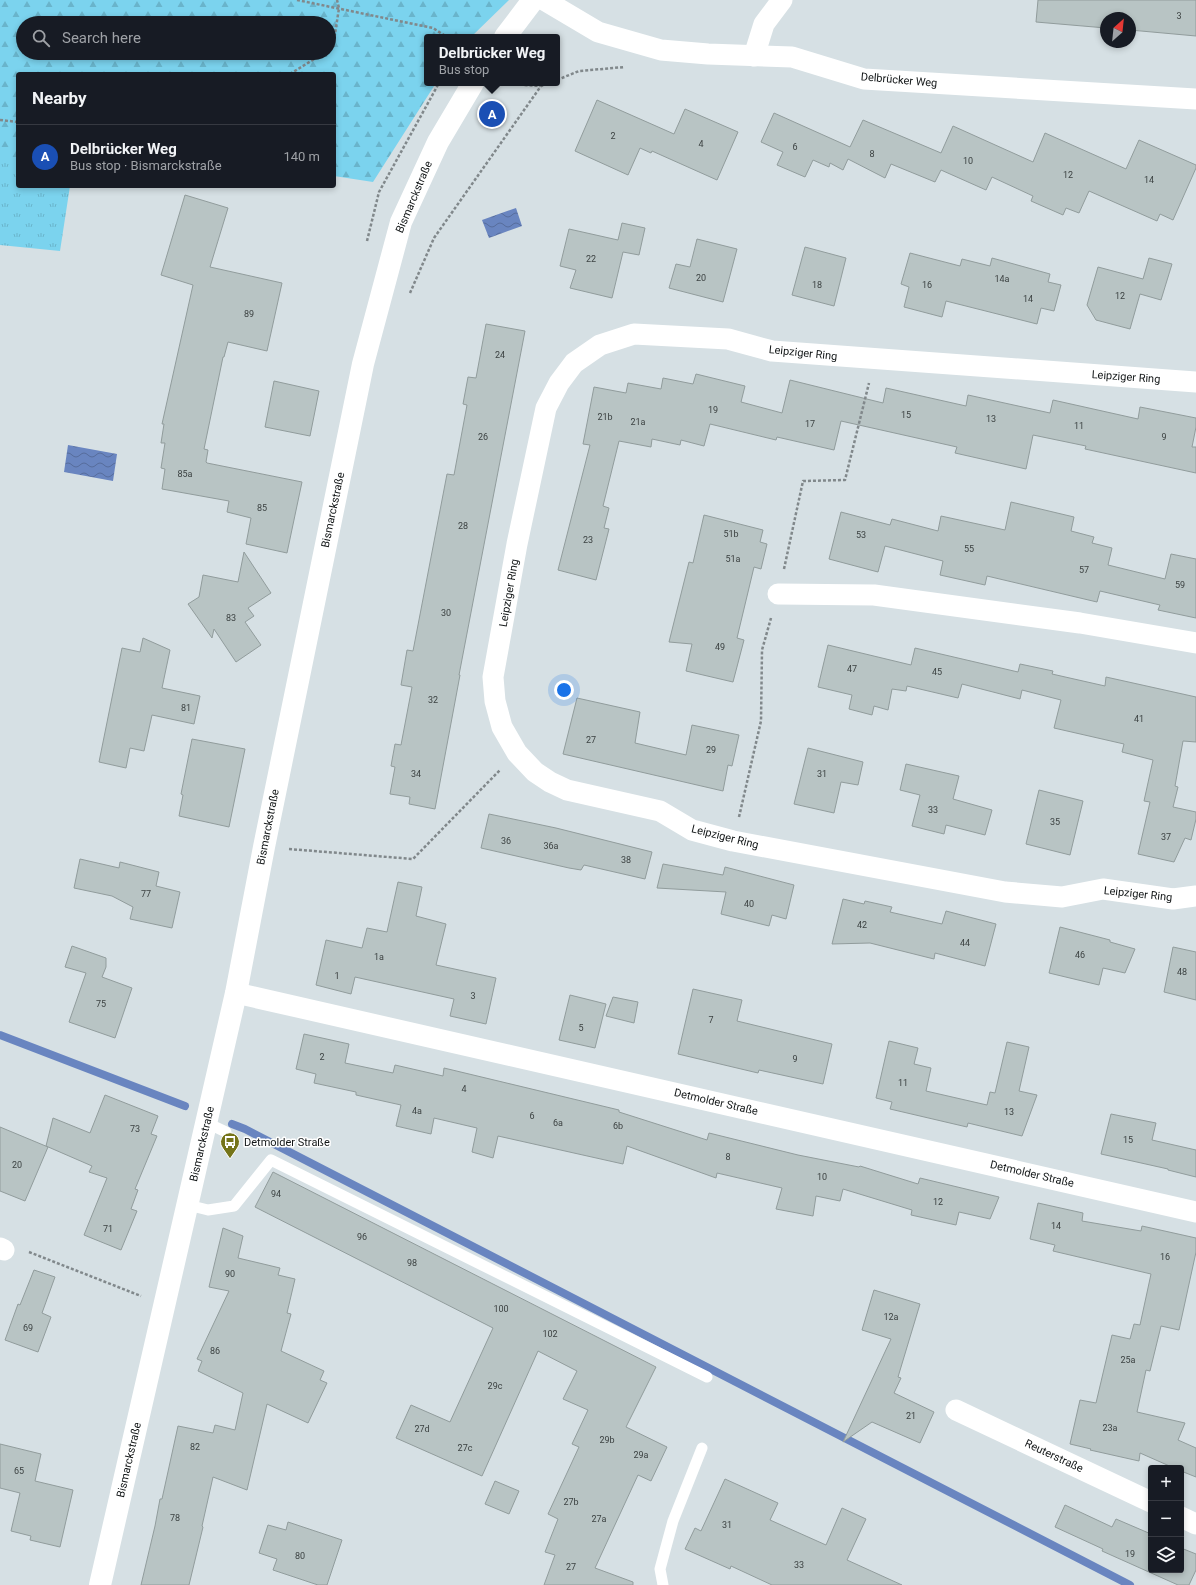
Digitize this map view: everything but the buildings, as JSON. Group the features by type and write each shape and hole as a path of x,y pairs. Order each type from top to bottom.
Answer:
{"main road":[{"path":"507,34 533,0"},
{"name":"Bismarckstraße","path":"100,1585 188,1205 216,1127 236,993 264,847 363,364 401,222 438,142 471,86"}],"street":[{"name":"Delbrücker Weg","path":"544,0 598,32 661,50 792,58 864,79 1196,99"},
{"path":"754,56 764,24 782,0"},
{"name":"Leipziger Ring","path":"1196,382 772,351 728,339 634,334 600,345 574,363 559,383 546,408 517,544 493,678 495,701 502,727 517,753 535,772 550,782 567,790 660,811 692,830 733,841 1005,892 1062,897 1103,890 1173,899 1196,896"},
{"path":"778,594 874,596 1080,623 1196,643"},
{"name":"Detmolder Straße","path":"236,993 1196,1212"},
{"name":"Reuterstraße","path":"956,1410 1149,1501"},
{"path":"1184,1518 1196,1524"}],"lane":[{"path":"188,1205 208,1210 234,1206 271,1160 708,1377"},
{"path":"663,1585 660,1569 673,1521 702,1448"}],"path":[{"path":"297,0 434,28 443,34"},
{"path":"336,28 339,8 337,0"},
{"path":"560,79 579,71 643,65 661,50"},
{"path":"293,72 313,60"},
{"path":"410,294 434,238 541,86"},
{"path":"0,120 16,122"},
{"path":"264,847 413,859 517,753"},
{"path":"287,856 288,849"},
{"path":"2,1249 26,1250 165,1306"}],"green space":[{"path":"0,0 509,0 474,34 424,34 424,86 434,86 373,182 336,176 336,72 16,72 16,159 0,159"},
{"path":"0,159 16,159 16,188 70,188 60,251 0,245"}],"water":[{"path":"516,208 522,226 489,238 482,220"},
{"path":"68,445 117,454 113,481 64,472"}],"waterway":[{"path":"0,1035 185,1106"},
{"path":"232,1124 245,1129 1130,1585"}],"place":[{"name":"Delbrücker Weg","path":"492,114"},
{"name":"Detmolder Straße","path":"230,1159"}]}
